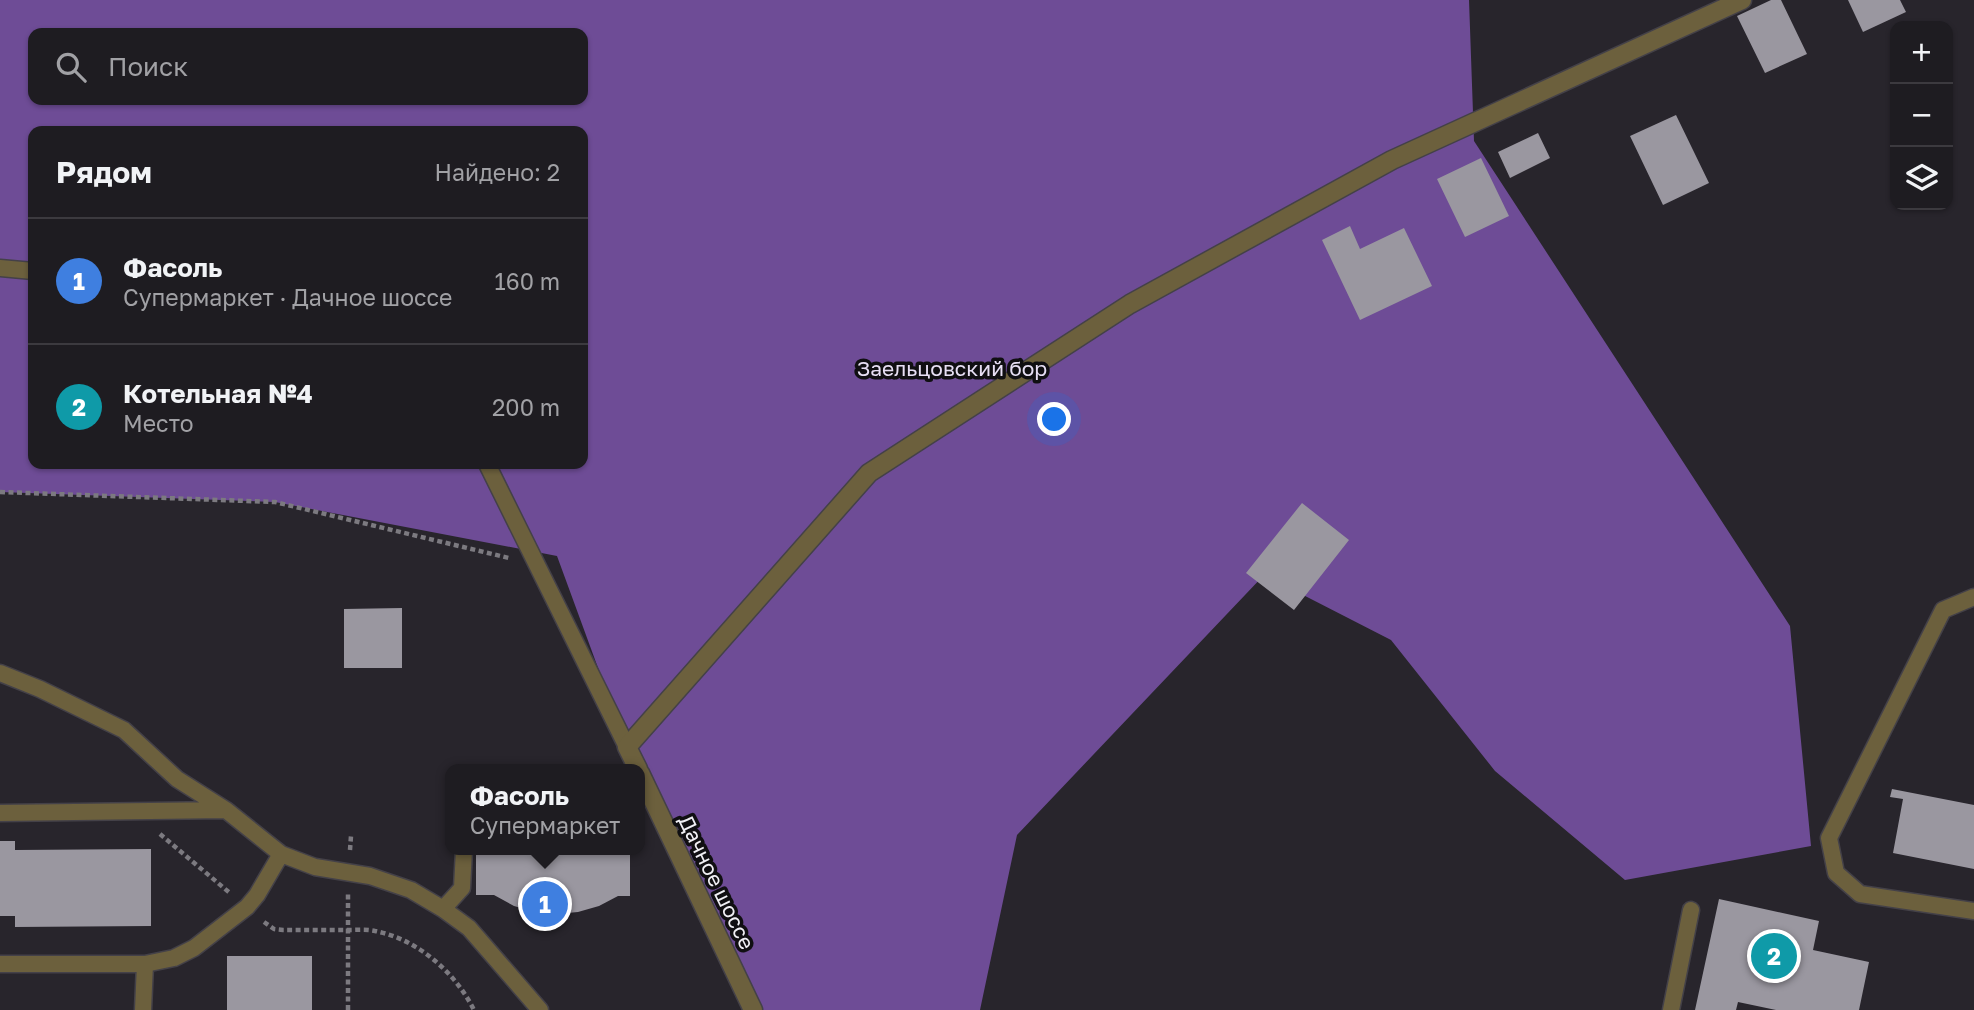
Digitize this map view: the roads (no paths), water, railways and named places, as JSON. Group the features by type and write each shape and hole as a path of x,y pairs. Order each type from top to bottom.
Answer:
{"street":[{"path":"627,747 869,473 1130,304 1392,160 1742,0"},
{"name":"Дачное шоссе","path":"627,747 636,764"},
{"name":"Дачное шоссе","path":"645,784 749,1009"}],"lane":[{"path":"0,268 28,271"},
{"path":"490,469 627,747"},
{"path":"1974,597 1943,610 1829,838 1836,873 1860,894 1974,911"},
{"path":"0,673 40,689 124,730 177,779 226,810 281,854 315,867 370,876 411,890 443,909 469,928 540,1010"},
{"path":"0,813 226,810"},
{"path":"0,964 145,964 174,958 194,948 247,907 281,854"},
{"path":"443,909 463,888 464,855"},
{"path":"1671,1010 1690,910"},
{"path":"143,1010 145,964"}],"place":[{"name":"Фасоль","path":"545,904"},
{"name":"Котельная №4","path":"1774,956"}],"park label":[{"name":"Заельцовский бор","path":"952,368"}]}
